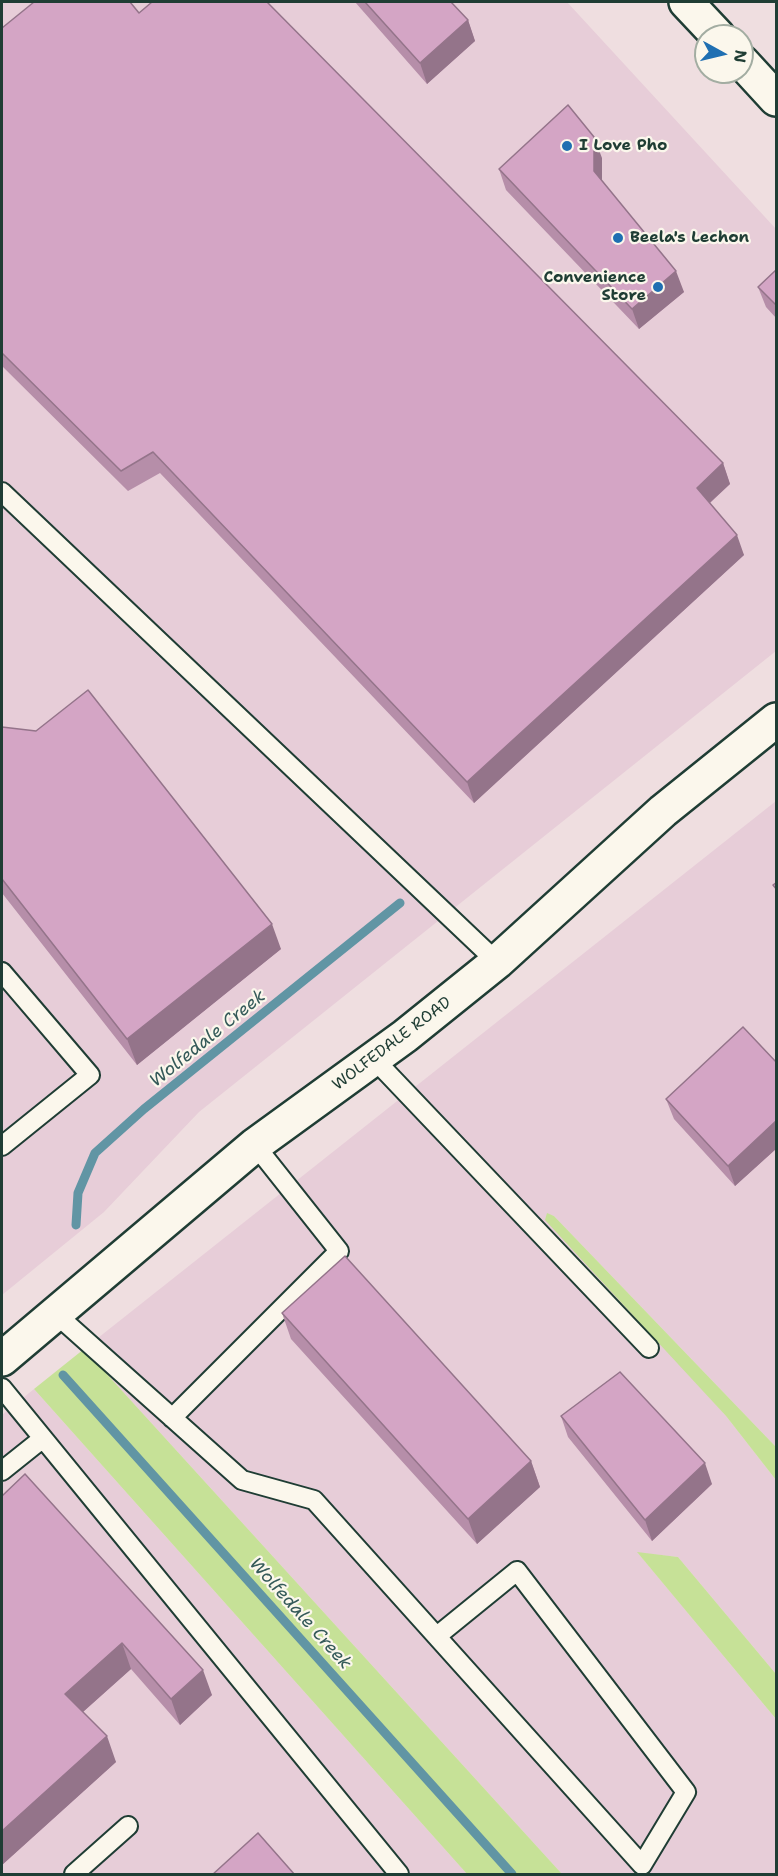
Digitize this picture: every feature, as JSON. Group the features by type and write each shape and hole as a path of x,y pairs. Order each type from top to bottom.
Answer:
{"street":[{"path":"686,2 707,24"},
{"path":"754,75 777,99"},
{"name":"WOLFEDALE ROAD","path":"2,1359 57,1315 255,1145 374,1059 496,962 663,811 777,720"}],"lane":[{"path":"2,492 496,962"},
{"path":"2,972 90,1075 2,1146"},
{"path":"374,1059 649,1348"},
{"path":"172,1418 339,1251 255,1145"},
{"path":"57,1315 242,1480 314,1500 642,1865 686,1792 517,1571 437,1636"},
{"path":"2,1388 399,1875"},
{"path":"2,1471 42,1439"},
{"path":"74,1875 128,1826"}],"shaded area":[{"path":"2,2 567,2 776,229 776,651 199,1112 104,1212 2,1295"},
{"path":"776,801 776,1447 554,1216 547,1214 726,1416 776,1480 776,1674 678,1557 638,1553 776,1719 776,1874 562,1874 84,1349"},
{"path":"34,1389 467,1874 2,1874 2,1415"}],"green space":[{"path":"547,1213 554,1216 776,1447 776,1480 726,1416 545,1220"},
{"path":"84,1349 562,1874 467,1874 34,1389"},
{"path":"637,1552 678,1557 776,1674 776,1719"}],"building":[{"path":"34,2 130,2 139,13 152,2 267,2 723,463 697,488 737,535 467,782 153,452 121,471 2,353 2,28"},
{"path":"365,2 451,2 468,20 420,63"},
{"path":"568,105 594,137 594,171 676,271 632,309 499,169"},
{"path":"777,269 777,306 758,287"},
{"path":"88,690 272,924 127,1039 2,879 2,727 36,731"},
{"path":"743,1027 777,1063 777,1120 728,1166 666,1099"},
{"path":"345,1256 531,1461 468,1519 282,1313"},
{"path":"620,1372 705,1463 645,1520 561,1416"},
{"path":"25,1474 203,1670 171,1699 122,1643 65,1694 107,1736 2,1831 2,1496"},
{"path":"258,1833 295,1875 212,1875"}],"waterway":[{"name":"Wolfedale Creek","path":"76,1225 78,1193 95,1153 144,1109 400,903"},
{"name":"Wolfedale Creek","path":"63,1375 512,1874"}],"place":[{"name":"I Love Pho","path":"567,146"},
{"name":"Beela's Lechon","path":"618,238"},
{"name":"Convenience Store","path":"658,287"}]}
